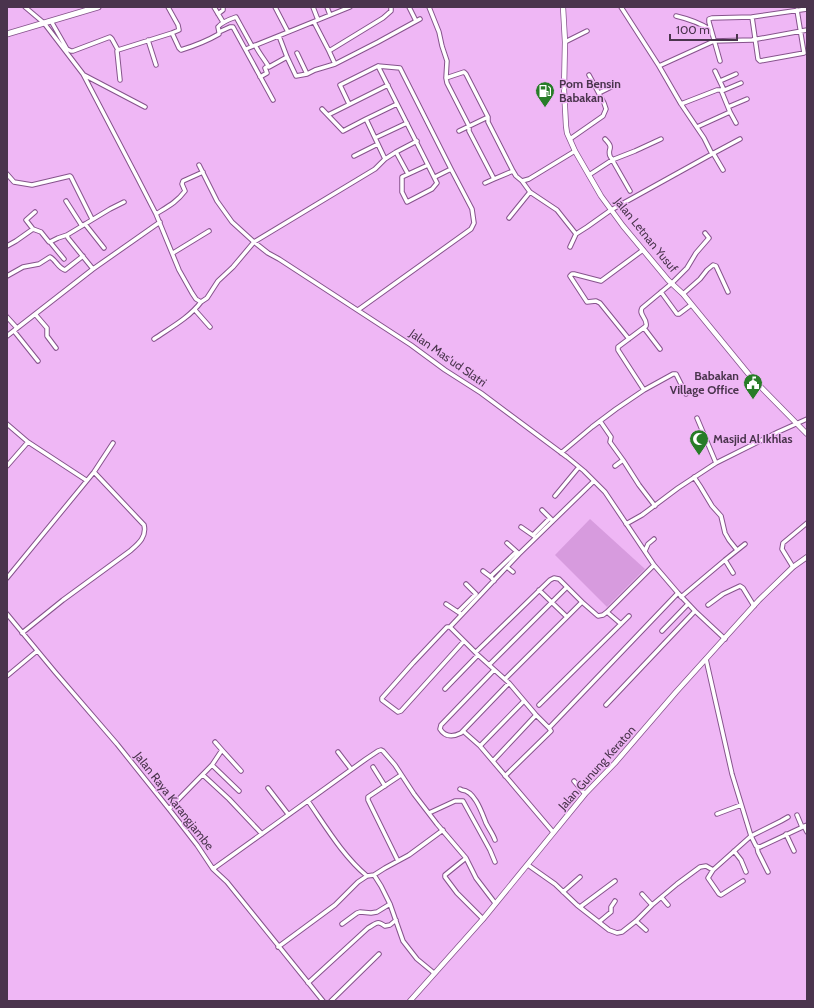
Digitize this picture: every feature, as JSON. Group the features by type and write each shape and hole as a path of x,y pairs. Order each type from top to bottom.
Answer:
{"main road":[{"path":"7,34 98,7"}],"street":[{"path":"25,7 44,23 83,74 160,222 179,270 192,293 201,302"},
{"path":"118,50 177,32 179,28 178,25 168,7"},
{"path":"214,7 223,22"},
{"path":"218,14 223,10 223,7"},
{"path":"275,7 288,32"},
{"path":"313,7 316,21 335,64"},
{"path":"327,7 330,15"},
{"path":"246,49 350,7"},
{"path":"329,51 383,18 391,11 391,7"},
{"path":"409,7 416,22"},
{"path":"429,7 440,32 442,46 448,61 446,78 448,85 469,126 469,131 494,179"},
{"name":"Jalan Letnan Yusuf","path":"563,7 566,126 575,151 601,196 643,250 683,294 751,377 807,434"},
{"path":"621,7 723,170"},
{"path":"720,61 709,22 710,18 752,16 807,8"},
{"path":"752,16 758,59 760,61 806,53 797,10"},
{"path":"676,16 704,25 711,30"},
{"path":"219,32 218,26 223,22 235,17 237,18 253,46 268,66"},
{"path":"279,36 286,57 295,76 307,74 335,64 420,19"},
{"path":"51,21 67,49 70,51 110,37 118,50 120,80"},
{"path":"172,33 181,50 194,46 219,34 219,32 230,26 233,27 273,100"},
{"path":"659,66 714,41 756,39 807,30"},
{"path":"565,42 587,32"},
{"path":"148,40 156,65"},
{"path":"297,53 307,74"},
{"path":"260,77 267,73 265,68 286,57"},
{"path":"378,66 435,177 437,183 432,189 406,202 402,192 402,177 428,164"},
{"path":"350,104 340,85 378,66 400,68 472,209 474,224 471,229 358,310"},
{"path":"715,70 728,107 736,123"},
{"path":"446,78 464,72 466,73 488,117 488,122 516,176 522,181 530,192 557,210 576,234"},
{"path":"83,74 144,107"},
{"path":"720,81 736,74"},
{"path":"570,139 603,116 606,107 588,76"},
{"path":"682,104 717,90 723,91 741,83"},
{"path":"328,115 388,85"},
{"path":"599,93 613,86"},
{"path":"728,107 747,99"},
{"path":"322,108 343,131 397,104"},
{"path":"697,127 730,112"},
{"path":"459,131 488,117"},
{"path":"366,119 385,159"},
{"path":"375,138 407,123"},
{"path":"605,139 611,148 609,154 630,191"},
{"path":"589,174 612,160 635,152 661,139"},
{"path":"570,246 576,234 611,210 740,139"},
{"path":"154,339 195,310 201,302 207,298 218,281 233,267 254,242 375,169 385,159 416,141"},
{"path":"354,156 378,144"},
{"path":"522,181 529,179 575,151"},
{"path":"396,152 408,174"},
{"name":"Jalan Mas'ud Slatri","path":"199,165 218,201 232,222 254,242 268,253 358,310 481,393 562,453 594,480 605,492 654,565 681,597 726,638"},
{"path":"435,177 451,169"},
{"path":"485,183 513,171"},
{"path":"156,214 172,205 182,194 184,191 182,184 183,181 203,172"},
{"path":"7,174 14,182 18,184 32,185 70,176 92,219"},
{"path":"509,218 530,192"},
{"path":"66,201 104,248"},
{"path":"50,242 67,235 92,219 124,202"},
{"path":"35,212 26,220 33,229 41,232 64,259"},
{"path":"7,336 93,270 160,222"},
{"path":"7,246 33,229"},
{"path":"172,253 209,231"},
{"path":"644,390 618,350 618,347 646,326 647,323 641,314 641,309 672,283 687,268 696,253 708,239 708,236 705,233"},
{"path":"67,235 93,270"},
{"path":"629,339 600,303 596,301 587,302 570,276 574,274 600,281 643,250"},
{"path":"7,276 23,267 39,264 50,257 54,259 62,269 65,270 83,256"},
{"path":"683,294 714,265 716,266 728,292"},
{"path":"661,292 677,314 691,305"},
{"path":"195,310 210,327"},
{"path":"35,314 47,328 47,336 56,348"},
{"path":"7,317 38,360"},
{"path":"644,328 660,349"},
{"path":"562,453 578,438 616,409 644,390 673,374 676,374 686,394"},
{"path":"697,418 716,463"},
{"path":"626,524 642,515 716,463 807,419"},
{"path":"600,421 611,437 610,442 655,506"},
{"path":"7,424 28,442 86,480"},
{"path":"7,466 28,442"},
{"path":"7,578 94,472 113,443"},
{"path":"615,466 623,460"},
{"path":"555,496 579,467"},
{"path":"22,633 78,588 130,552 139,543 143,536 145,531 144,525 94,472"},
{"path":"694,477 712,506 719,514 725,533 737,550"},
{"path":"492,579 507,567 534,537 594,480"},
{"path":"542,510 552,520"},
{"path":"793,567 782,549 783,543 807,523"},
{"path":"521,527 534,537"},
{"path":"645,552 648,544 654,539"},
{"path":"508,543 518,553"},
{"path":"681,597 745,544"},
{"path":"464,641 400,711 398,712 382,700 382,698 413,663 447,627 450,626 512,556 518,553"},
{"name":"Jalan Gunung Keraton","path":"410,1001 483,919 585,794 620,758 754,606 793,567 807,557"},
{"path":"725,560 733,573"},
{"path":"445,689 477,654 540,590 554,578 559,579 598,616 607,612 654,565"},
{"path":"507,567 513,572"},
{"path":"483,571 492,579"},
{"path":"466,584 477,595"},
{"path":"708,605 723,594 740,586 743,588 754,606"},
{"path":"489,665 567,587"},
{"path":"540,590 567,617"},
{"path":"549,728 678,593"},
{"path":"505,679 582,602"},
{"path":"446,604 460,613"},
{"path":"662,631 688,604"},
{"path":"606,705 695,611"},
{"path":"607,612 621,624"},
{"name":"Jalan Raya Karangjambe","path":"7,614 117,744 197,845 213,869 227,882 323,1001"},
{"path":"539,705 629,616"},
{"path":"450,626 477,654 509,683 551,731 505,776"},
{"path":"7,676 37,651"},
{"path":"706,659 732,774 741,805 751,836 768,872"},
{"path":"494,670 440,727 440,730 443,733 450,736 460,734 509,683"},
{"path":"480,746 524,701"},
{"path":"493,761 536,715"},
{"path":"463,731 480,746 553,832"},
{"path":"215,742 241,771"},
{"path":"169,809 212,765 222,750"},
{"path":"213,869 288,814 381,750 384,751 429,813 466,858 476,878 495,903"},
{"path":"338,752 352,769"},
{"path":"212,765 239,791"},
{"path":"373,766 385,786"},
{"path":"203,775 229,799 262,834"},
{"path":"398,861 368,800 368,797 401,775"},
{"path":"574,781 585,794"},
{"path":"268,788 288,814"},
{"path":"460,789 465,790 478,803 495,840"},
{"path":"429,813 455,801 463,801 470,795"},
{"path":"308,801 349,859 367,876"},
{"path":"463,801 495,862"},
{"path":"717,814 741,805"},
{"path":"796,815 807,832"},
{"path":"743,881 721,895 708,878 713,870 751,836 781,822 788,817"},
{"path":"757,847 760,847 804,826"},
{"path":"278,947 335,905 358,882 367,876 374,875 409,855 443,830"},
{"path":"786,834 794,851"},
{"path":"734,851 741,860 746,872"},
{"path":"466,858 445,875 445,878 457,893 483,919"},
{"path":"528,865 555,884 580,907 609,930 617,933 622,932 636,921 652,905 700,867 706,866 713,870"},
{"path":"374,875 390,904 403,941 417,959 434,973"},
{"path":"563,892 580,877"},
{"path":"580,907 615,881"},
{"path":"642,894 652,905"},
{"path":"662,898 668,905"},
{"path":"599,922 611,912 611,907 615,901"},
{"path":"342,924 357,913 377,912 390,904"},
{"path":"308,983 368,928 378,922 381,922 387,926 396,920"},
{"path":"636,921 646,930"},
{"path":"331,1001 379,954"}],"shaded area":[{"path":"590,519 645,569 607,607 555,555"}],"place":[{"name":"Pom Bensin Babakan","path":"545,108"},
{"name":"Babakan Village Office","path":"753,400"},
{"name":"Masjid Al Ikhlas","path":"699,456"}]}
